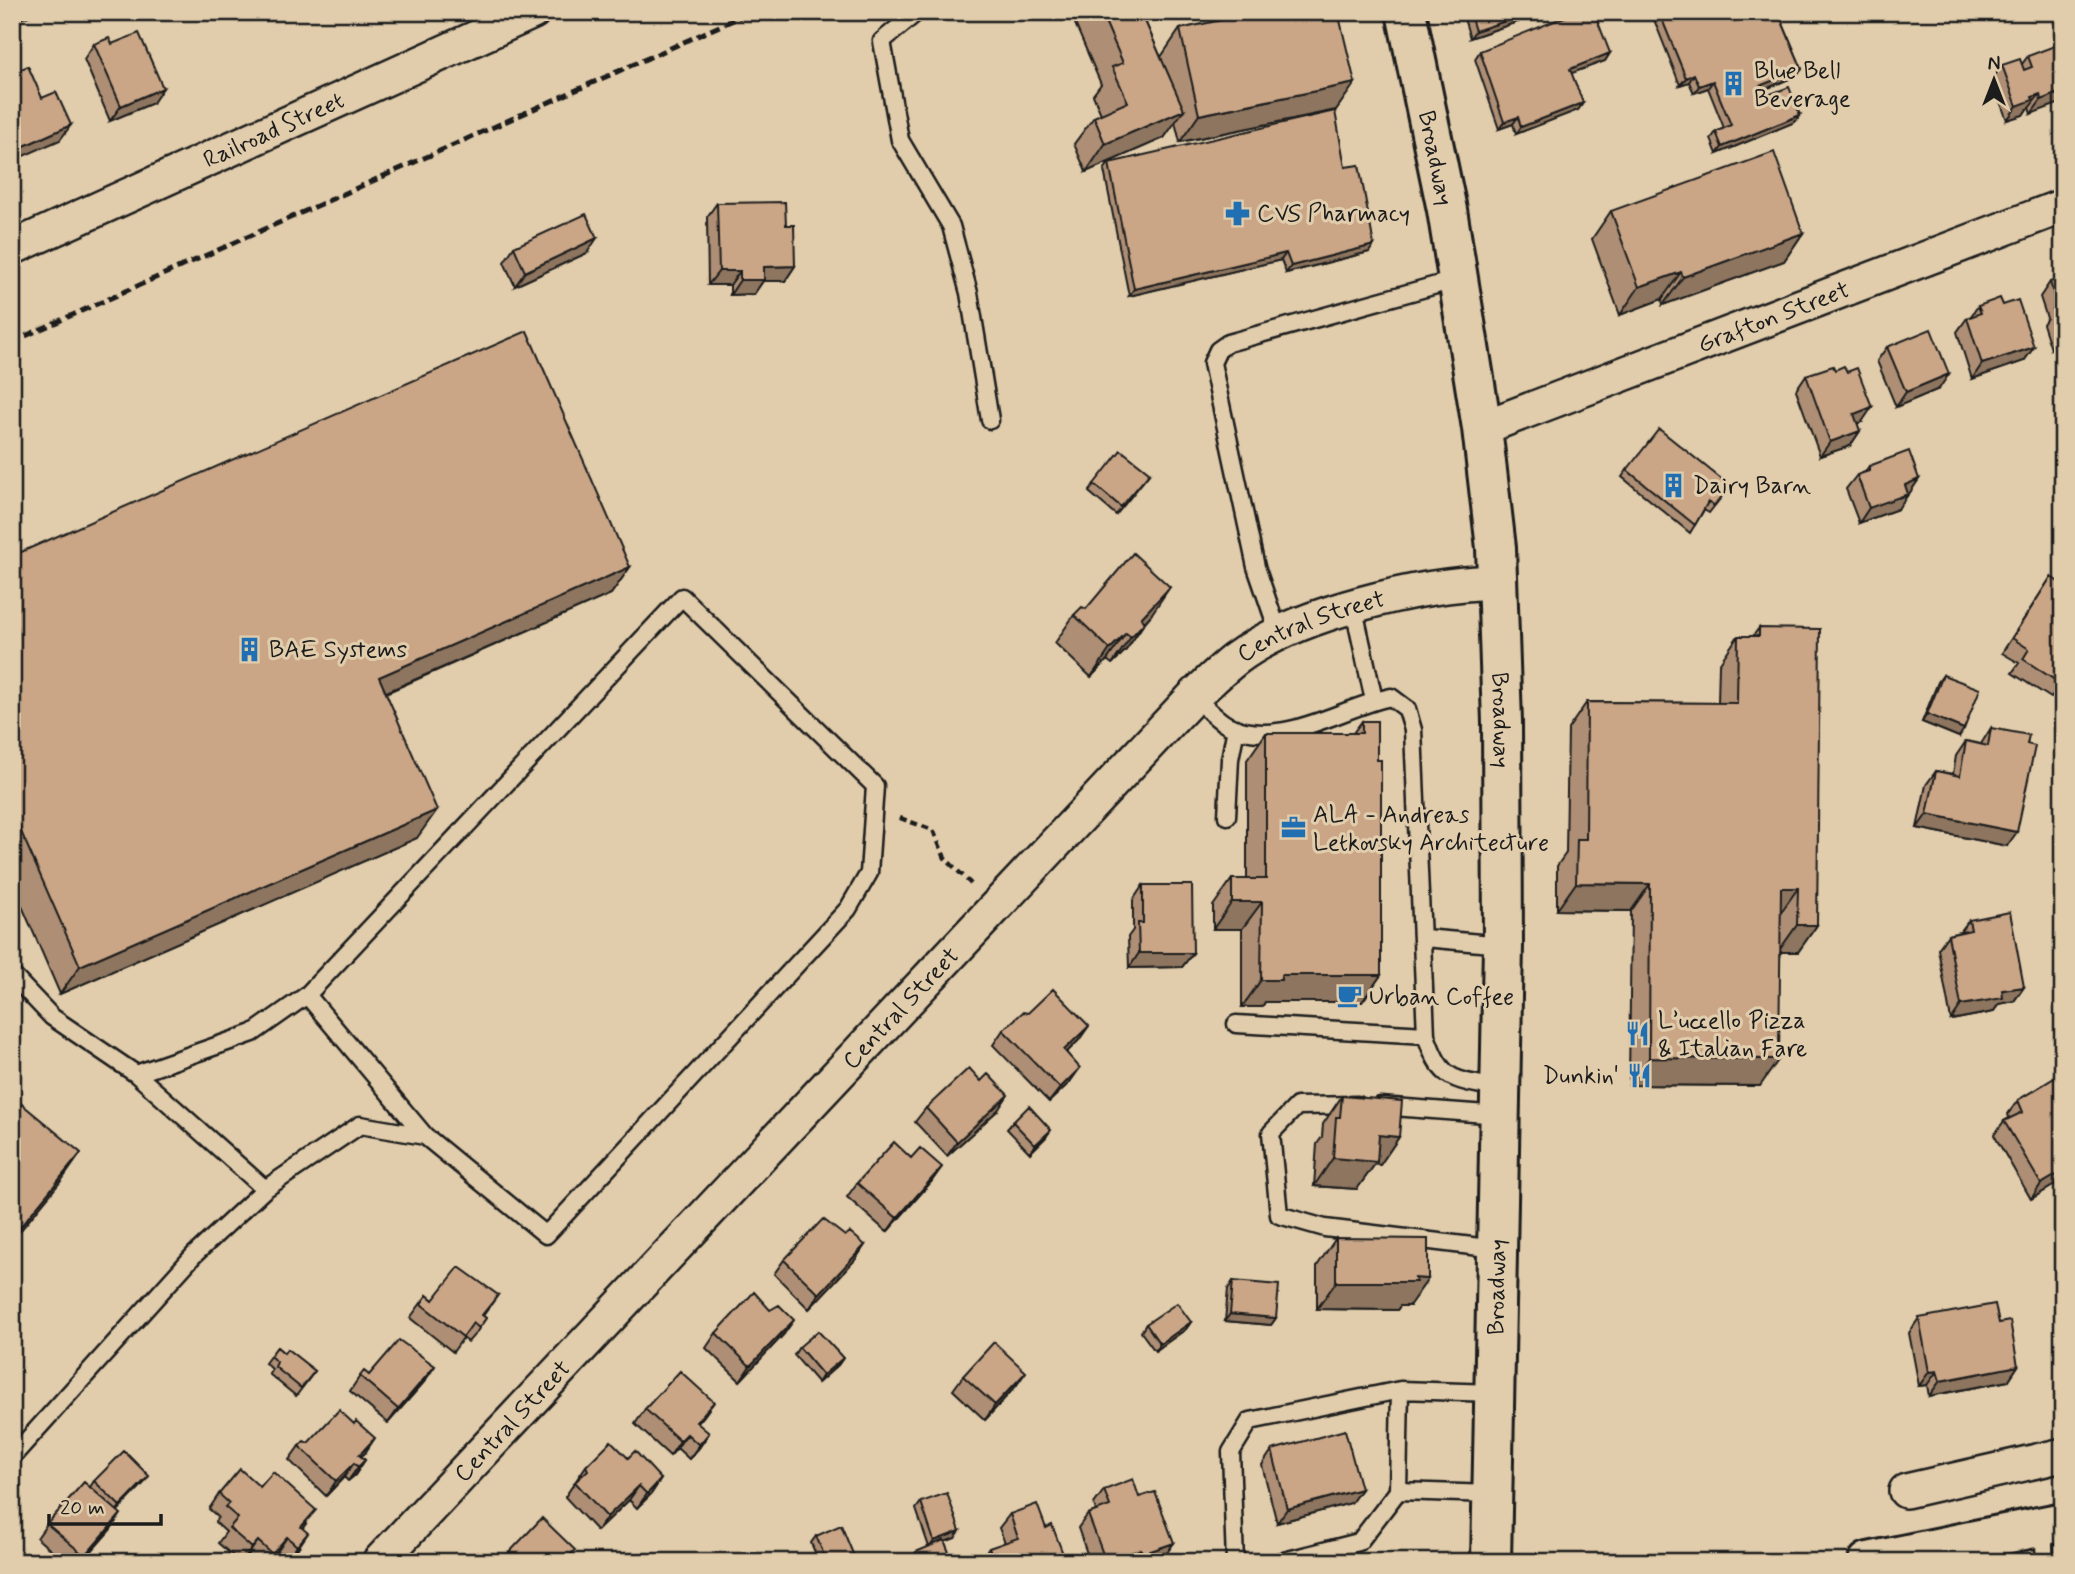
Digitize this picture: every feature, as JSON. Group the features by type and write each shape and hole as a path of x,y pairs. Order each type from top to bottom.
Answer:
{"main road":[{"name":"Broadway","path":"1406,12 1458,279 1482,428 1497,582 1502,722 1503,945 1491,1562"},
{"path":"1868,1562 2050,1537"}],"street":[{"name":"Railroad Street","path":"12,248 497,20 533,12"},
{"name":"Grafton Street","path":"1482,428 2063,206"},
{"name":"Central Street","path":"379,1562 1194,696 1234,659 1279,634 1353,606 1463,583 1497,582"},
{"path":"1906,1491 2063,1455"}],"lane":[{"path":"917,12 882,41 900,140 951,226 969,293 989,420"},
{"path":"1279,634 1253,553 1212,363 1218,350 1228,343 1458,279"},
{"path":"136,1074 253,1033 307,995 682,597 875,786 869,873 848,909 546,1235 425,1136 307,995"},
{"path":"1353,606 1374,701"},
{"path":"1194,696 1225,723 1236,728 1275,731 1312,724 1374,701 1391,697 1397,699 1410,717 1424,938 1426,1035 1441,1071 1500,1102"},
{"path":"1227,816 1230,759 1236,728"},
{"path":"1424,938 1503,945"},
{"path":"12,975 52,1017 136,1074 265,1189"},
{"path":"1236,1024 1426,1035"},
{"path":"1497,1249 1325,1228 1279,1215 1271,1133 1297,1105 1500,1102"},
{"path":"12,1457 194,1255 265,1189 360,1125 425,1136"},
{"path":"1235,1562 1231,1451 1250,1421 1400,1390 1495,1392"},
{"path":"1280,1562 1339,1555 1359,1542 1398,1491 1400,1390"},
{"path":"1398,1491 1493,1494"}],"path":[{"path":"874,816 906,818 933,830 945,858 998,905"}],"building":[{"path":"1101,12 1141,12 1184,110 1105,144 1094,117 1128,102 1112,67 1123,63"},
{"path":"1258,12 1338,12 1355,83 1199,115 1180,29"},
{"path":"1469,12 1533,12 1475,31"},
{"path":"1577,12 1594,12 1610,53 1570,69 1583,103 1521,127 1518,117 1504,122 1480,51"},
{"name":"Blue Bell Beverage","path":"1659,12 1778,12 1802,69 1759,86 1763,97 1789,87 1800,115 1722,147 1716,132 1731,125 1713,81 1699,86 1694,74 1686,78"},
{"path":"139,33 163,88 121,106 94,44 109,38 112,44"},
{"path":"2057,45 2063,59 2063,91 2041,100 2040,94 2017,106 2002,65 2020,59 2024,70 2032,67 2028,56"},
{"path":"28,66 42,98 56,92 71,125 13,151 12,73"},
{"name":"CVS Pharmacy","path":"1335,111 1345,167 1359,165 1374,245 1291,266 1286,253 1134,289 1109,163"},
{"path":"1774,152 1803,233 1683,277 1681,272 1639,287 1611,211"},
{"path":"785,202 786,225 794,225 795,266 764,267 764,280 740,280 740,271 719,271 717,203"},
{"path":"586,214 597,238 525,272 514,247"},
{"path":"2063,278 2061,334 2053,310 2058,308 2050,282"},
{"path":"2000,298 2003,305 2018,300 2034,347 1982,364 1967,318 1981,313 1978,306"},
{"path":"1931,329 1949,374 1906,392 1887,347"},
{"name":"BAE Systems","path":"527,331 630,567 379,677 437,810 80,966 12,811 12,556"},
{"path":"1833,366 1835,370 1844,366 1847,372 1857,368 1872,407 1854,414 1860,431 1830,442 1806,375"},
{"name":"Dairy Barn","path":"1659,429 1730,486 1714,506 1708,502 1695,525 1627,470"},
{"path":"1121,450 1150,473 1121,507 1094,484"},
{"path":"1909,451 1919,479 1905,485 1908,494 1869,508 1857,475 1869,471 1869,466"},
{"path":"1133,553 1170,587 1141,618 1145,622 1131,637 1126,633 1110,649 1074,615 1082,607 1086,609"},
{"path":"2051,577 2063,585 2061,684 2023,659 2029,649 2012,638"},
{"path":"1759,628 1820,629 1817,925 1797,925 1798,888 1781,888 1779,1059 1649,1058 1650,884 1576,883 1577,839 1586,839 1587,702 1737,703 1738,636 1759,636"},
{"path":"1943,675 1980,689 1964,729 1927,714"},
{"path":"1362,721 1377,721 1377,760 1381,760 1381,975 1281,975 1281,980 1261,980 1262,902 1232,902 1232,879 1266,879 1266,733 1362,733"},
{"path":"1991,728 2029,735 2027,744 2035,746 2017,832 1927,814 1936,771 1960,776 1966,741 1988,746"},
{"path":"1143,885 1192,885 1193,953 1139,953 1138,923 1143,923"},
{"path":"2010,912 2024,987 2002,990 2003,998 1961,1005 1948,935 1971,930 1969,920"},
{"path":"1053,989 1089,1026 1064,1050 1080,1068 1060,1088 1003,1030 1023,1012 1028,1013"},
{"path":"969,1068 981,1081 988,1074 1008,1095 957,1142 926,1108"},
{"path":"2056,1077 2063,1090 2063,1171 2041,1184 2004,1121 2023,1112 2018,1100"},
{"path":"12,1096 81,1153 12,1237"},
{"path":"1342,1096 1402,1101 1399,1137 1379,1135 1377,1162 1333,1158 1336,1117 1340,1117"},
{"path":"1029,1106 1051,1130 1035,1145 1013,1122"},
{"path":"894,1142 911,1158 920,1148 942,1167 897,1218 857,1183"},
{"path":"823,1219 845,1236 850,1232 865,1245 819,1294 784,1260"},
{"path":"1336,1238 1428,1239 1428,1279 1415,1278 1416,1282 1336,1282"},
{"path":"459,1267 498,1295 482,1315 486,1318 479,1328 473,1323 463,1337 421,1304 427,1295 433,1300"},
{"path":"1233,1281 1279,1285 1276,1318 1230,1314"},
{"path":"754,1292 770,1310 779,1305 794,1320 750,1366 716,1333"},
{"path":"1177,1303 1191,1322 1160,1344 1146,1324"},
{"path":"1995,1304 1999,1323 2010,1321 2018,1366 1940,1381 1937,1371 1929,1372 1919,1318"},
{"path":"818,1331 843,1358 823,1375 799,1347"},
{"path":"399,1340 435,1366 398,1409 360,1376 364,1371 369,1375"},
{"path":"994,1342 1026,1372 995,1405 963,1376"},
{"path":"277,1347 284,1353 287,1349 315,1371 301,1388 275,1367 277,1362 270,1356"},
{"path":"680,1371 714,1402 696,1422 709,1433 699,1445 687,1434 680,1441 645,1409"},
{"path":"339,1410 375,1438 359,1455 365,1460 358,1467 354,1463 336,1481 299,1446 304,1441 308,1443"},
{"path":"1345,1430 1361,1489 1287,1509 1272,1450"},
{"path":"611,1441 628,1458 635,1451 661,1479 647,1494 639,1486 607,1517 575,1482 588,1470 586,1466"},
{"path":"124,1451 149,1476 120,1506 94,1481"},
{"path":"240,1469 260,1487 273,1472 316,1510 301,1527 308,1533 297,1546 287,1537 272,1554 258,1541 252,1548 229,1528 238,1518 225,1507 229,1503 219,1494"},
{"path":"1133,1479 1139,1497 1155,1492 1174,1543 1142,1554 1141,1549 1106,1562 1088,1514 1110,1506 1104,1490"},
{"path":"84,1482 121,1514 85,1556 47,1524"},
{"path":"947,1493 960,1531 934,1541 921,1502"},
{"path":"1037,1504 1046,1528 1052,1525 1066,1562 994,1562 989,1548 1018,1538 1010,1514"},
{"path":"542,1518 575,1550 564,1562 504,1562 502,1560"},
{"path":"841,1525 856,1561 827,1562 816,1536"},
{"path":"944,1540 953,1562 920,1562 916,1552"}],"railway":[{"path":"12,342 751,12"}],"place":[{"name":"Blue Bell Beverage","path":"1734,84"},
{"name":"CVS Pharmacy","path":"1237,213"},
{"name":"Dairy Barn","path":"1673,485"},
{"name":"BAE Systems","path":"249,649"},
{"name":"ALA - Andreas Letkovsky Architecture","path":"1293,828"},
{"name":"Urban Coffee","path":"1349,996"},
{"name":"L’uccello Pizza & Italian Fare","path":"1638,1034"},
{"name":"Dunkin'","path":"1639,1075"}]}
